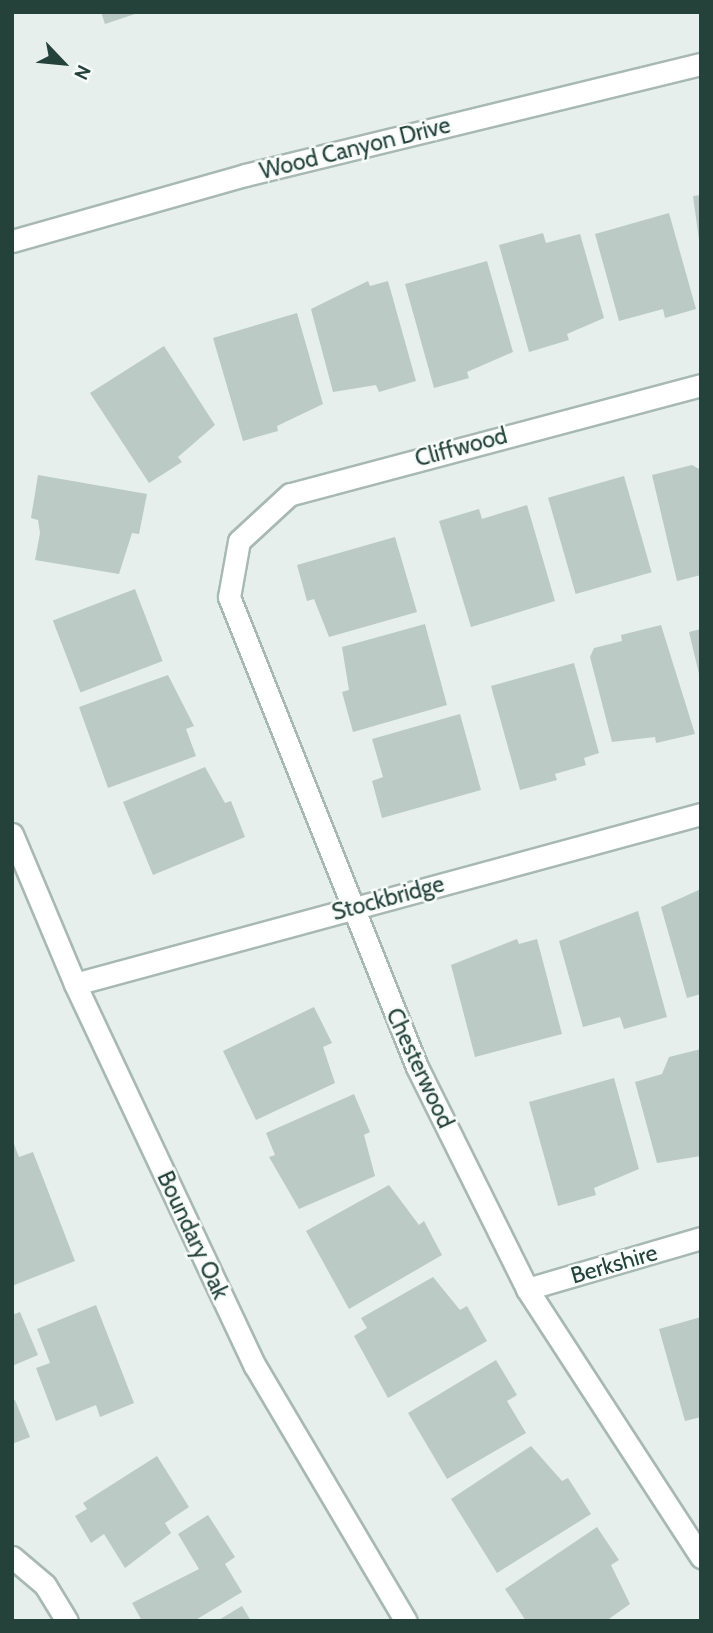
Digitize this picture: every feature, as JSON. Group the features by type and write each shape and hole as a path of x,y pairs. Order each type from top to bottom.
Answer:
{"street":[{"name":"Wood Canyon Drive","path":"12,241 245,175 701,64"},
{"name":"Cliffwood","path":"239,541 290,494 701,385"},
{"name":"Chesterwood","path":"239,541 229,597 349,908 417,1067 527,1289 701,1558"},
{"name":"Stockbridge","path":"75,984 701,814"},
{"name":"Boundary Oak","path":"12,834 75,984 255,1366 406,1621"},
{"name":"Berkshire","path":"527,1289 701,1238"},
{"path":"12,1557 45,1585 67,1621"}],"building":[{"path":"101,12 138,12 138,13 105,24"},
{"path":"701,195 701,240 699,240 693,196"},
{"path":"669,213 696,309 665,318 663,309 619,321 595,234"},
{"path":"543,233 546,243 580,234 604,318 567,334 569,340 529,352 499,245"},
{"path":"487,261 513,352 467,372 469,378 434,388 405,284"},
{"path":"368,281 370,286 388,281 416,381 379,392 376,385 333,392 311,309"},
{"path":"297,313 323,404 277,426 278,431 243,441 213,338"},
{"path":"164,346 215,425 178,457 182,462 149,483 90,393"},
{"path":"692,465 701,470 701,575 677,581 652,475"},
{"path":"38,475 147,494 139,534 132,533 119,574 35,560 40,533 38,520 31,518"},
{"path":"624,476 652,572 576,594 548,498"},
{"path":"527,505 555,601 471,627 439,521 479,509 482,519"},
{"path":"395,537 417,612 329,637 314,599 307,601 297,565"},
{"path":"135,589 163,661 80,692 53,621"},
{"path":"425,624 447,705 353,732 342,692 349,690 342,647"},
{"path":"661,625 695,734 656,743 655,737 612,742 590,657 594,648 622,641 621,635"},
{"path":"701,629 701,678 700,678 689,632"},
{"path":"574,663 599,753 584,758 586,765 555,774 557,780 520,790 491,686"},
{"path":"168,675 194,726 186,729 196,756 108,788 79,707"},
{"path":"460,714 481,790 382,818 372,781 383,777 372,739"},
{"path":"205,767 225,803 231,801 245,837 153,875 123,802"},
{"path":"701,889 701,994 687,998 661,907"},
{"path":"638,911 667,1017 624,1029 620,1017 583,1027 559,941"},
{"path":"517,939 519,944 537,939 562,1034 475,1057 451,965"},
{"path":"314,1007 332,1043 323,1047 335,1083 256,1120 223,1051"},
{"path":"701,1049 701,1156 657,1163 635,1082 662,1074 669,1057"},
{"path":"614,1078 639,1169 594,1188 596,1195 558,1206 529,1102"},
{"path":"354,1094 370,1132 364,1135 375,1176 299,1209 269,1157 275,1155 266,1133"},
{"path":"12,1139 19,1157 33,1152 75,1261 12,1286"},
{"path":"389,1185 419,1225 424,1221 442,1255 349,1309 306,1231"},
{"path":"433,1277 460,1310 467,1306 487,1341 388,1398 354,1336 367,1328 361,1318"},
{"path":"96,1305 134,1403 100,1417 96,1405 56,1421 36,1368 50,1363 37,1329"},
{"path":"20,1312 38,1355 12,1366 12,1315"},
{"path":"701,1317 701,1417 685,1421 659,1329"},
{"path":"496,1360 517,1395 507,1401 526,1433 447,1479 408,1413"},
{"path":"15,1400 30,1437 12,1444 12,1401"},
{"path":"531,1446 562,1481 568,1478 591,1514 497,1573 451,1499"},
{"path":"157,1456 189,1507 165,1523 171,1533 125,1568 104,1534 91,1543 75,1516 87,1509 83,1503"},
{"path":"208,1515 235,1557 225,1564 242,1592 194,1621 142,1621 132,1603 199,1569 178,1534"},
{"path":"597,1527 619,1560 611,1565 630,1604 606,1621 526,1621 505,1589"},
{"path":"242,1606 251,1621 217,1621"}]}
